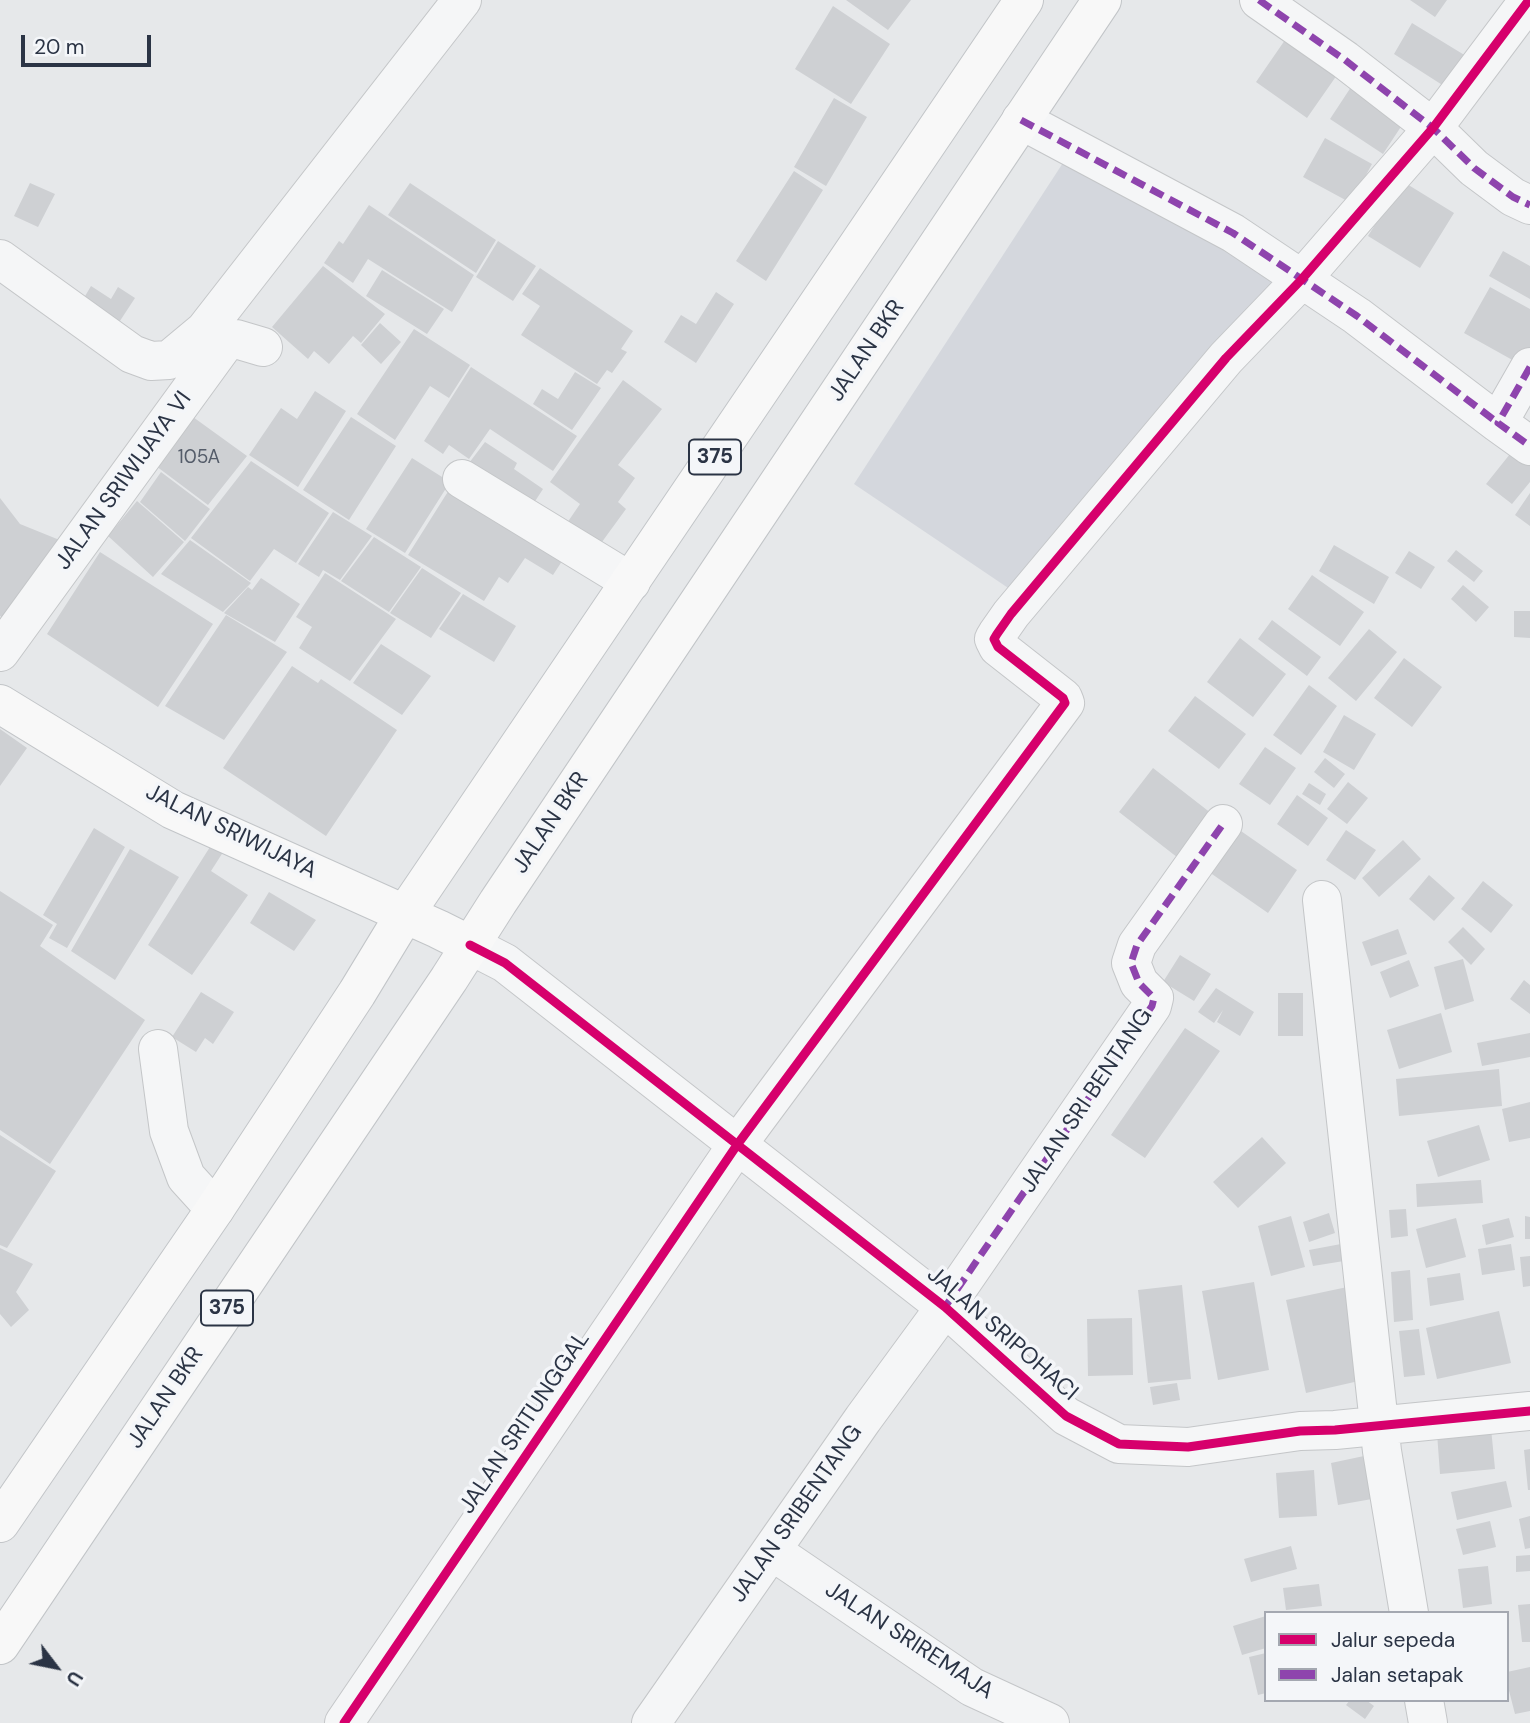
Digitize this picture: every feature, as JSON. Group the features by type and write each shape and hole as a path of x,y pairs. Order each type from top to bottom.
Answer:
{"main road":[{"name":"375","path":"0,1523 215,1209 357,993 405,914 1024,0"},
{"name":"JALAN BKR","path":"0,1644 441,991 1102,0"},
{"name":"JALAN SRIWIJAYA","path":"0,704 173,810 470,945"}],"street":[{"path":"0,259 132,354 151,361 169,360 205,330 462,0"},
{"path":"1259,0 1345,60 1433,128 1474,168 1513,197 1530,205"},
{"path":"1302,279 1433,128 1529,0"},
{"path":"1021,120 1233,233 1357,316 1530,446"},
{"name":"JALAN SRITUNGGAL","path":"344,1723 737,1145 1065,704 1063,698 998,647 994,639 997,634 1226,358 1302,279"},
{"name":"JALAN SRIWIJAYA VI","path":"0,652 224,344 229,339 236,339 263,347"},
{"path":"1499,423 1530,367"},
{"path":"462,479 631,582"},
{"name":"JALAN SRI BENTANG","path":"945,1307 1152,1006 1154,998 1139,982 1131,963 1137,945 1223,824"},
{"path":"1322,900 1382,1451 1409,1611"},
{"name":"JALAN SRIPOHACI","path":"470,945 505,964 945,1307 1066,1416 1119,1444 1188,1447 1300,1431 1530,1411"},
{"path":"158,1049 169,1131 186,1177 215,1209"},
{"name":"JALAN SRIBENTANG","path":"651,1723 863,1419 945,1307"},
{"name":"JALAN SRIREMAJA","path":"772,1551 972,1687 1050,1723"}],"shaded area":[{"path":"1072,149 1301,288 1029,602 854,484"}],"building":[{"path":"846,0 911,0 888,30"},
{"path":"1410,0 1447,0 1435,17"},
{"path":"833,6 890,44 851,104 795,69"},
{"path":"1412,23 1466,56 1447,88 1394,54"},
{"path":"1285,40 1337,75 1307,118 1256,82"},
{"path":"1355,81 1408,116 1383,154 1330,119"},
{"path":"834,98 867,117 826,186 794,167"},
{"path":"1325,138 1372,164 1351,203 1303,177"},
{"path":"794,171 823,190 766,281 736,261"},
{"path":"1402,181 1454,213 1420,268 1368,236"},
{"path":"30,183 55,194 38,227 14,216"},
{"path":"410,183 496,240 476,273 388,215"},
{"path":"369,205 474,275 452,312 368,259 353,283 324,263 339,241 343,244"},
{"path":"498,241 536,266 513,301 476,277"},
{"path":"1503,251 1530,266 1530,299 1489,276"},
{"path":"323,266 385,314 361,343 353,336 329,364 314,351 308,359 272,327"},
{"path":"540,268 633,331 621,349 627,352 612,373 607,370 597,384 521,335 540,306 522,294"},
{"path":"382,270 444,309 427,334 366,296"},
{"path":"91,286 111,299 118,287 135,298 114,330 78,308"},
{"path":"1490,287 1530,309 1530,358 1525,367 1464,333"},
{"path":"716,292 734,304 696,363 664,342 681,315 696,324"},
{"path":"380,323 401,342 381,364 361,345"},
{"path":"414,329 470,365 449,398 430,386 395,440 357,414"},
{"path":"471,367 577,436 553,471 490,429 469,459 449,445 443,454 424,441"},
{"path":"575,372 601,388 572,430 533,404 542,389 558,399"},
{"path":"623,380 662,409 618,465 635,478 618,502 626,509 599,546 567,523 580,504 550,482"},
{"path":"315,391 346,411 298,487 249,455 281,408 297,419"},
{"path":"193,417 247,456 208,505 156,466"},
{"path":"351,417 396,446 349,520 303,490"},
{"path":"485,442 517,463 514,469 543,489 528,512 469,463"},
{"path":"1518,444 1530,453 1530,482 1512,504 1486,484"},
{"path":"412,458 450,482 405,553 366,529"},
{"path":"251,461 329,513 296,563 274,549 250,581 191,538"},
{"path":"161,472 210,509 185,541 140,502"},
{"path":"454,482 566,555 553,575 525,558 508,583 499,577 484,601 408,555"},
{"path":"1530,493 1530,526 1515,515"},
{"path":"0,498 20,524 62,541 9,622 0,616"},
{"path":"137,501 184,542 153,577 108,536"},
{"path":"333,512 372,536 340,580 323,570 319,577 298,564"},
{"path":"374,537 421,567 389,612 341,581"},
{"path":"190,540 251,583 223,612 161,574"},
{"path":"1334,545 1389,577 1374,604 1319,571"},
{"path":"1456,550 1483,571 1474,582 1447,561"},
{"path":"1409,551 1435,567 1421,589 1395,573"},
{"path":"100,552 213,624 158,707 47,634"},
{"path":"422,568 461,593 431,638 390,613"},
{"path":"325,573 396,619 350,681 299,648 312,627 296,617"},
{"path":"1312,575 1364,612 1340,646 1288,609"},
{"path":"261,578 300,604 275,642 224,613 248,587 252,590"},
{"path":"1463,585 1489,607 1476,622 1451,599"},
{"path":"463,594 516,626 494,662 439,629"},
{"path":"1514,611 1530,611 1530,638 1514,637"},
{"path":"226,615 287,652 224,740 165,706"},
{"path":"1272,620 1321,657 1307,676 1258,639"},
{"path":"1369,629 1397,652 1356,701 1328,678"},
{"path":"1240,638 1286,674 1253,717 1207,682"},
{"path":"381,644 431,676 402,715 353,683"},
{"path":"1404,658 1442,687 1412,727 1374,698"},
{"path":"292,666 318,683 321,679 397,730 326,836 223,768"},
{"path":"1309,685 1337,706 1301,755 1273,735"},
{"path":"1195,696 1246,734 1219,769 1168,731"},
{"path":"1344,715 1376,734 1354,770 1323,752"},
{"path":"0,729 27,748 0,786"},
{"path":"1265,747 1296,768 1270,805 1239,784"},
{"path":"1325,758 1345,774 1334,788 1314,772"},
{"path":"1153,768 1216,817 1182,861 1119,812"},
{"path":"1348,782 1368,798 1347,824 1327,809"},
{"path":"1309,783 1326,794 1320,805 1302,794"},
{"path":"1297,795 1328,818 1308,846 1277,824"},
{"path":"94,828 125,847 67,948 49,938 57,924 43,915"},
{"path":"1238,829 1297,870 1268,913 1209,872"},
{"path":"1346,830 1376,850 1355,880 1326,860"},
{"path":"215,839 227,846 211,871 248,895 192,975 148,945"},
{"path":"1403,840 1421,859 1379,897 1362,878"},
{"path":"130,849 179,877 115,980 71,951"},
{"path":"1429,875 1455,898 1434,921 1409,899"},
{"path":"1483,881 1513,905 1491,933 1461,909"},
{"path":"0,891 53,925 40,946 145,1020 50,1164 0,1130"},
{"path":"269,892 316,920 294,951 250,923"},
{"path":"1463,927 1485,949 1471,965 1448,942"},
{"path":"1398,929 1407,954 1371,966 1362,942"},
{"path":"1180,955 1211,974 1194,1001 1163,982"},
{"path":"1463,959 1474,1001 1445,1010 1434,967"},
{"path":"1409,960 1419,986 1390,998 1380,972"},
{"path":"1524,980 1530,985 1530,1014 1510,999"},
{"path":"1216,988 1254,1012 1240,1036 1217,1022 1223,1010 1214,1023 1198,1012"},
{"path":"201,992 234,1012 213,1044 205,1038 196,1052 172,1037"},
{"path":"1278,993 1303,993 1303,1036 1278,1036"},
{"path":"1441,1013 1452,1052 1399,1069 1387,1030"},
{"path":"1185,1028 1220,1051 1145,1158 1111,1135"},
{"path":"1530,1033 1530,1057 1482,1066 1477,1043"},
{"path":"1499,1069 1502,1106 1399,1116 1396,1079"},
{"path":"1530,1102 1530,1138 1509,1142 1502,1109"},
{"path":"1479,1125 1490,1160 1438,1177 1427,1141"},
{"path":"0,1135 56,1171 7,1248 0,1245"},
{"path":"1262,1137 1286,1163 1238,1208 1213,1182"},
{"path":"1481,1180 1483,1203 1417,1207 1416,1184"},
{"path":"1406,1209 1408,1236 1391,1238 1389,1210"},
{"path":"1329,1213 1335,1233 1309,1242 1303,1222"},
{"path":"1291,1216 1305,1267 1271,1276 1258,1226"},
{"path":"1525,1216 1530,1217 1530,1239 1525,1239"},
{"path":"1456,1218 1466,1257 1426,1268 1416,1229"},
{"path":"1509,1218 1514,1237 1486,1245 1482,1225"},
{"path":"1341,1244 1344,1261 1313,1266 1309,1250"},
{"path":"1511,1244 1515,1270 1482,1275 1478,1249"},
{"path":"0,1248 33,1264 16,1292 29,1310 11,1327 0,1314"},
{"path":"1530,1256 1530,1286 1523,1287 1520,1257"},
{"path":"1410,1270 1413,1320 1394,1322 1391,1272"},
{"path":"1460,1273 1464,1300 1430,1306 1427,1278"},
{"path":"1254,1282 1269,1370 1218,1380 1202,1291"},
{"path":"1182,1285 1191,1379 1148,1383 1138,1290"},
{"path":"1352,1286 1372,1378 1306,1393 1286,1300"},
{"path":"1499,1311 1511,1363 1437,1379 1426,1328"},
{"path":"1132,1318 1133,1375 1088,1376 1087,1319"},
{"path":"1419,1329 1425,1375 1404,1377 1399,1331"},
{"path":"1177,1383 1180,1400 1153,1405 1150,1387"},
{"path":"1491,1428 1495,1469 1440,1474 1437,1433"},
{"path":"1530,1449 1530,1490 1528,1490 1524,1450"},
{"path":"1364,1456 1372,1499 1338,1505 1331,1463"},
{"path":"1314,1470 1317,1516 1279,1518 1276,1473"},
{"path":"1506,1481 1512,1507 1457,1520 1451,1492"},
{"path":"1530,1516 1530,1548 1525,1549 1519,1519"},
{"path":"1490,1521 1496,1547 1463,1555 1456,1529"},
{"path":"1291,1546 1297,1569 1251,1582 1244,1559"},
{"path":"1530,1555 1530,1571 1516,1572 1516,1556"},
{"path":"1488,1566 1492,1604 1463,1608 1458,1569"},
{"path":"1319,1584 1322,1606 1286,1610 1283,1588"},
{"path":"1530,1604 1530,1642 1522,1642 1518,1605"},
{"path":"1264,1617 1264,1649 1242,1655 1233,1626"},
{"path":"1264,1653 1264,1694 1258,1695 1249,1657"},
{"path":"1530,1667 1530,1711 1515,1714 1509,1691 1509,1672"},
{"path":"1348,1702 1369,1702 1374,1706 1365,1719 1346,1705"}],"marked path":[{"path":"1259,0 1345,60 1433,128 1474,168 1513,197 1530,205"},
{"path":"1021,120 1233,233 1357,316 1498,423"},
{"path":"1530,367 1498,423 1530,446"},
{"path":"945,1307 1152,1006 1154,998 1139,983 1131,963 1137,945 1223,824"}],"cycle path":[{"path":"344,1723 737,1145 1065,703 1063,698 998,647 994,639 997,634 1226,358 1302,279 1433,128 1529,0"},
{"path":"470,945 505,963 945,1307 1066,1416 1119,1444 1188,1447 1300,1431 1530,1411"}]}
